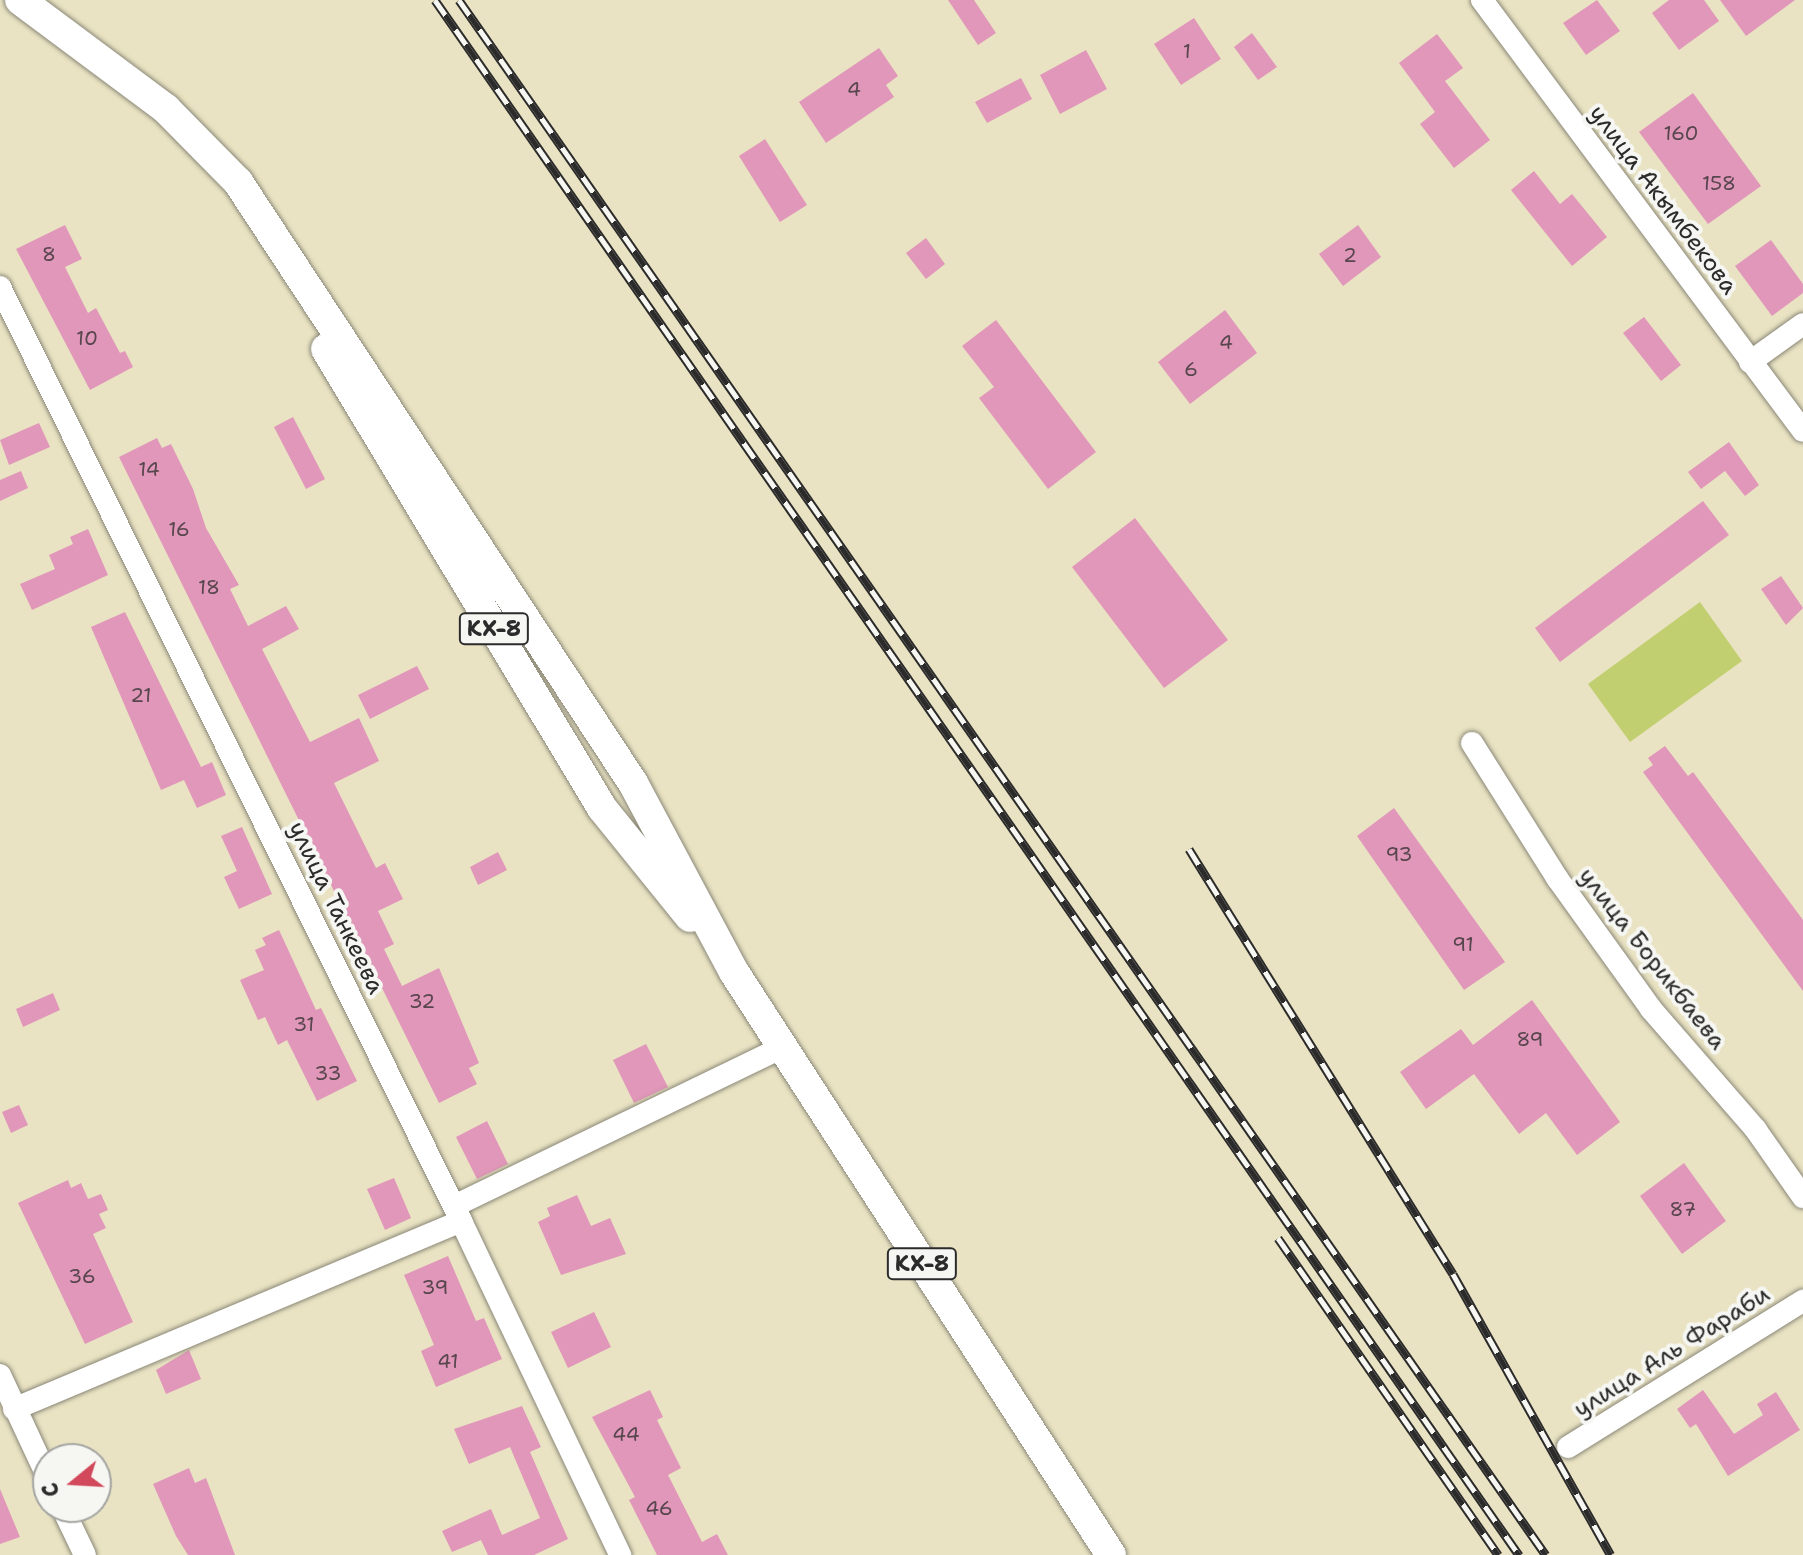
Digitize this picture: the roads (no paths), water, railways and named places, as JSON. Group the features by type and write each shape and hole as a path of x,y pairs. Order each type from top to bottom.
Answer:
{"main road":[{"name":"КХ-8","path":"20,0 166,109 238,182 633,783 734,972 1111,1555"},
{"name":"КХ-8","path":"291,261 329,355 602,808 734,972"},
{"path":"602,808 618,810 630,803 633,783"}],"street":[{"name":"улица Акымбекова","path":"1482,0 1803,431"},
{"name":"улица Танкеева","path":"0,287 458,1214 620,1555"},
{"path":"1750,362 1803,324"},
{"name":"улица Борикбаева","path":"1472,743 1557,878 1651,1009 1756,1130 1803,1197"},
{"path":"14,1409 458,1214 783,1047"},
{"name":"улица Аль Фараби","path":"1568,1447 1803,1301"},
{"path":"2,1382 32,1446"},
{"path":"70,1523 85,1555"}],"railway":[{"path":"435,0 1519,1555"},
{"path":"459,0 1546,1555"},
{"path":"1189,849 1453,1274 1611,1555"},
{"path":"1278,1238 1498,1555"}]}
